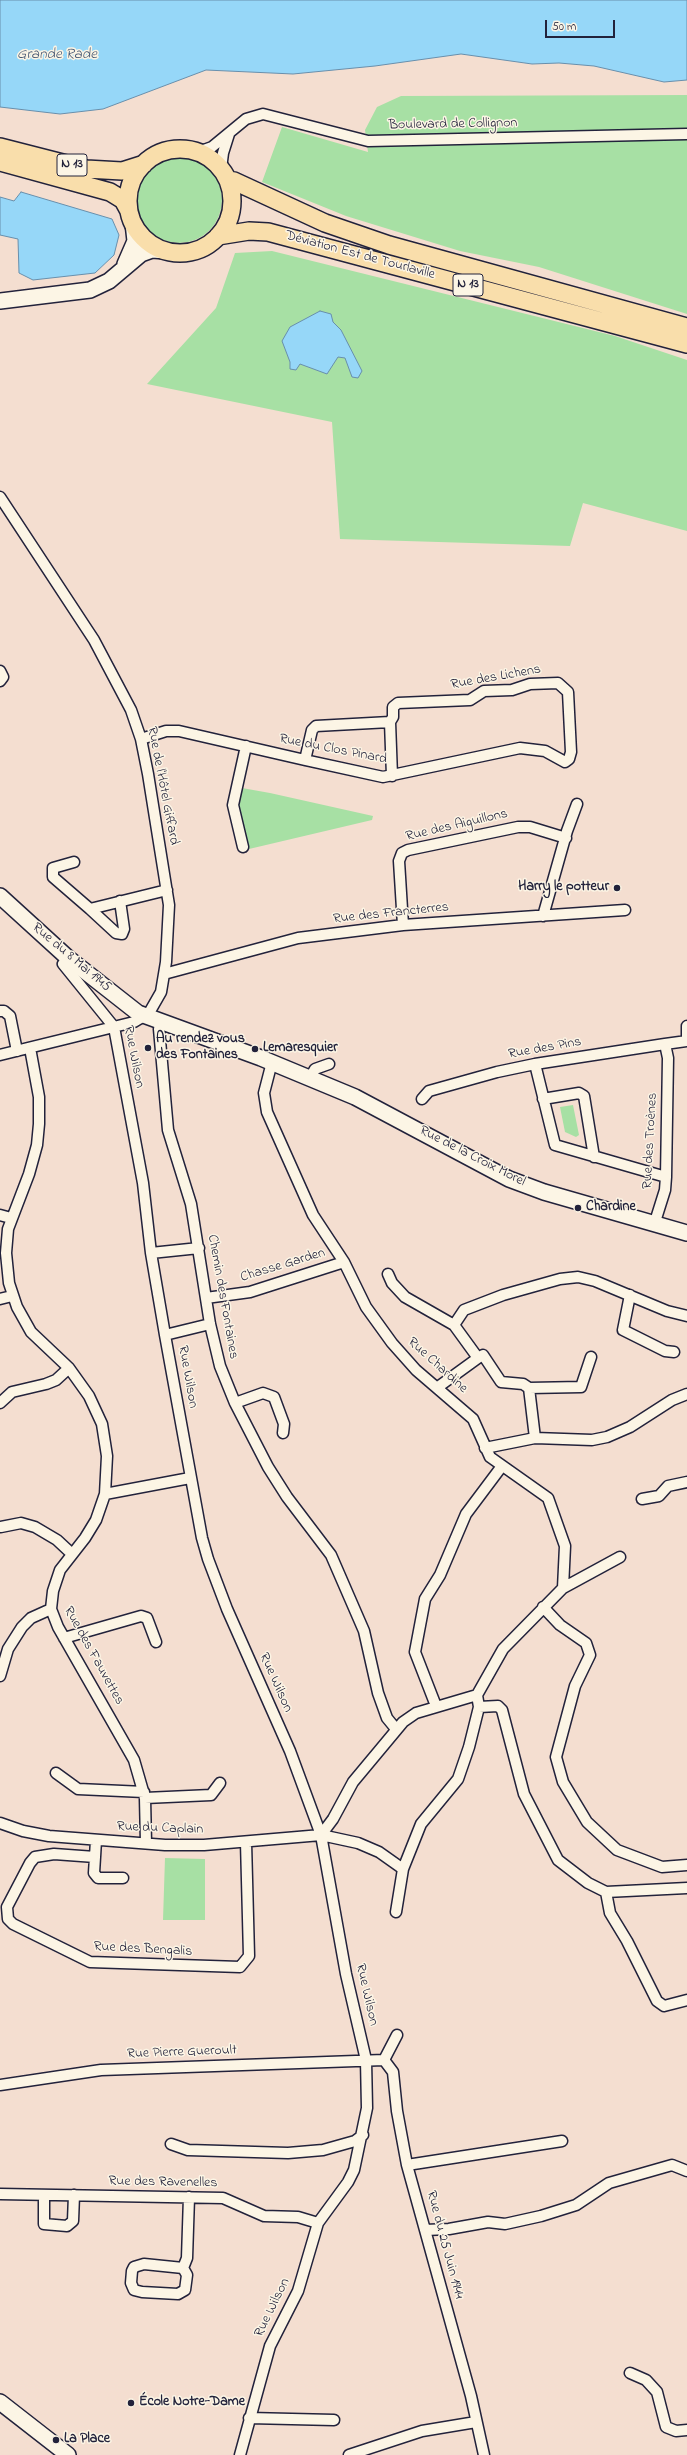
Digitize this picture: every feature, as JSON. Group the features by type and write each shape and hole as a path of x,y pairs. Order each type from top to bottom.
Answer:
{"highway":[{"name":"N 13","path":"0,147 86,169 122,171 144,164"},
{"path":"182,149 198,152 212,160 224,174 231,192 231,210 225,227 218,236 199,249 177,253 166,251 147,240 131,217 129,195 133,179 144,164 151,158 166,151 182,149"},
{"name":"N 13","path":"0,162 110,192 123,200 131,217"},
{"name":"Déviation Est de Tourlaville","path":"224,174 234,181 325,222 389,246 687,327"},
{"name":"Déviation Est de Tourlaville","path":"218,236 249,231 268,232 687,344"}],"main road":[{"path":"119,273 134,245 136,236 131,217"},
{"path":"0,301 90,290 105,284 141,254 152,250 166,251"},
{"name":"Rue du 8 Mai 1945","path":"0,896 68,958 110,990 131,1010 146,1016"},
{"name":"Rue de la Croix Morel","path":"146,1016 272,1062 362,1100 508,1179 654,1225 687,1233"},
{"path":"0,2402 68,2455"}],"street":[{"name":"Boulevard de Collignon","path":"198,152 212,147 246,119 263,114 368,141 687,134"},
{"path":"224,174 223,153 229,134"},
{"name":"Rue de l'Hôtel Giffard","path":"0,497 94,640 131,710 141,739 167,890 169,920 164,974 158,1000 146,1016"},
{"path":"0,671 3,677 0,682"},
{"name":"Rue des Lichens","path":"392,776 390,722 393,717 393,707 398,703 470,700 484,691 512,690 530,684 558,683 565,688 568,697 571,752 569,759 565,762"},
{"path":"305,760 312,730 316,726 390,722"},
{"name":"Rue du Clos Pinard","path":"141,739 166,731 178,731 384,777 520,748 545,751 565,762"},
{"path":"243,847 233,804 246,746"},
{"path":"544,916 577,804"},
{"name":"Rue des Aiguillons","path":"403,925 399,861 402,853 408,850 518,827 530,827 566,838"},
{"path":"74,862 53,868 53,877 116,933 122,934 124,929 120,901"},
{"path":"90,909 167,890"},
{"name":"Rue des Francterres","path":"164,974 298,938 403,925 625,910"},
{"name":"Rue Wilson","path":"68,958 63,964 114,1027 143,1183 151,1253 190,1478 208,1559 227,1609 290,1751 321,1835 346,1974 366,2060 368,2108 357,2159 348,2182 318,2223 298,2290 270,2346 240,2455"},
{"path":"0,1010 10,1016 17,1051"},
{"path":"0,1055 114,1027 146,1016"},
{"name":"Chemin des Fontaines","path":"162,1022 159,1029 168,1130 191,1204 210,1324 220,1366 234,1403 268,1467 287,1497 331,1555 364,1631 378,1692 388,1718 396,1729"},
{"name":"Rue des Pins","path":"422,1099 429,1091 535,1064 686,1041 687,1026"},
{"name":"Rue des Troènes","path":"654,1225 665,1190 666,1177 668,1058 665,1044"},
{"name":"Rue des Fauvettes","path":"30,1048 39,1097 37,1145 29,1174 11,1218 6,1253 12,1296 25,1322 37,1340 69,1368 89,1396 102,1424 107,1462 105,1494 96,1520 85,1538 60,1570 55,1582 51,1609 64,1638 134,1760 144,1795 146,1843"},
{"name":"Rue Chardine","path":"272,1062 264,1093 267,1112 313,1215 344,1262 366,1307 386,1335 416,1370 438,1387 473,1419 482,1435 485,1448 490,1457 548,1498 565,1546 563,1588"},
{"path":"310,1078 315,1069 330,1064"},
{"path":"535,1064 555,1145 666,1177"},
{"path":"543,1099 579,1093 584,1096 594,1157"},
{"path":"0,1215 11,1218"},
{"path":"151,1253 199,1248"},
{"name":"Chasse Garden","path":"206,1298 250,1292 344,1262"},
{"path":"388,1274 392,1283 405,1297 454,1325 478,1358"},
{"path":"454,1325 459,1316 470,1306 560,1279 585,1278 687,1316"},
{"path":"630,1295 623,1330 665,1352 674,1352"},
{"path":"0,1299 12,1296"},
{"path":"165,1335 210,1324"},
{"path":"438,1387 483,1355 501,1382 523,1384 529,1388 577,1389 581,1387 591,1357"},
{"path":"0,1402 12,1392 46,1384 56,1380 69,1368"},
{"path":"529,1388 535,1438"},
{"path":"234,1403 263,1393 274,1396 284,1424 283,1433"},
{"path":"485,1448 535,1438 592,1440 607,1438 630,1427 672,1400 687,1394"},
{"path":"436,1706 414,1652 424,1599 440,1575 466,1514 502,1466"},
{"path":"105,1494 190,1478"},
{"path":"642,1498 659,1496 668,1486 687,1482"},
{"path":"1,1527 21,1523 35,1526 57,1540 72,1554"},
{"path":"396,1912 404,1869 421,1824 458,1779 469,1747 479,1707 477,1695 503,1649 563,1588 620,1557"},
{"path":"543,1607 560,1625 586,1643 590,1654 575,1686 556,1756 563,1782 587,1822 617,1850 662,1867 687,1864"},
{"path":"0,1676 8,1649 22,1627 31,1618 51,1609"},
{"path":"64,1638 141,1616 147,1618 156,1642"},
{"path":"321,1835 333,1819 353,1782 396,1729 416,1713 477,1695"},
{"path":"479,1707 498,1706 502,1710 524,1794 558,1860 588,1883 606,1892 687,1888"},
{"path":"56,1774 78,1789 144,1795 211,1795 220,1783"},
{"name":"Rue du Caplain","path":"0,1823 22,1831 56,1837 146,1843 204,1845 321,1835 358,1843 379,1852 404,1869"},
{"path":"54,1854 56,1837"},
{"path":"96,1840 94,1873 98,1878 122,1878"},
{"name":"Rue des Bengalis","path":"95,1857 54,1854 40,1855 30,1863 7,1907 6,1915 13,1924 90,1962 240,1968 249,1956 246,1842"},
{"path":"606,1892 610,1913 627,1941 651,1993 664,2006 687,2000"},
{"path":"366,2060 384,2060 397,2035"},
{"name":"Rue Pierre Gueroult","path":"0,2085 101,2070 366,2060"},
{"name":"Rue du 25 Juin 1944","path":"384,2060 393,2072 397,2112 407,2165 471,2396 484,2455"},
{"path":"171,2144 188,2150 288,2153 323,2150 355,2141 363,2135"},
{"path":"407,2165 562,2141"},
{"path":"342,2145 351,2149 357,2159"},
{"path":"425,2230 449,2229 488,2222 505,2224 547,2215 576,2206 609,2183 672,2165 687,2172"},
{"name":"Rue des Ravenelles","path":"0,2194 223,2198 264,2216 298,2217 318,2223"},
{"path":"44,2195 44,2224 68,2226 73,2221 74,2195"},
{"path":"183,2268 187,2258 189,2197"},
{"path":"139,2265 174,2266 183,2268 187,2275 187,2287 182,2293 142,2292 134,2290 132,2286 132,2271 139,2265"},
{"path":"630,2373 646,2380 657,2392 666,2427 676,2431 687,2430"},
{"path":"249,2418 334,2420"},
{"path":"349,2455 422,2431 476,2422"}],"green space":[{"path":"687,95 687,314 539,267 460,251 346,216 262,182 282,127 368,152 365,130 377,107 401,96"},
{"path":"179,157 196,160 210,169 219,183 222,200 219,217 210,231 196,240 179,243 162,240 148,231 139,217 136,200 139,183 148,169 162,160"},
{"path":"272,251 615,336 687,360 687,531 583,503 570,546 340,539 332,422 147,384 216,308 235,253"},
{"path":"242,788 373,816 372,820 249,849 238,804"},
{"path":"573,1105 579,1135 576,1137 565,1132 560,1107"},
{"path":"165,1858 205,1859 205,1920 163,1920"}],"water":[{"name":"Grande Rade","path":"0,0 687,0 687,80 664,82 594,66 559,63 532,64 461,54 375,66 293,74 206,70 103,109 60,114 0,107"},
{"path":"21,192 112,219 119,235 114,255 95,273 33,280 19,273 18,239 0,235 0,197 14,201"},
{"path":"320,311 331,314 333,322 341,330 362,371 358,378 352,377 345,358 338,357 327,374 300,364 296,370 290,369 290,362 282,341 290,327"}],"place":[{"name":"Harry le potteur","path":"617,888"},
{"name":"Au rendez vous des Fontaines","path":"148,1048"},
{"name":"Lemaresquier","path":"255,1049"},
{"name":"Chardine","path":"578,1208"},
{"name":"École Notre-Dame","path":"131,2403"},
{"name":"La Place","path":"56,2440"}]}
